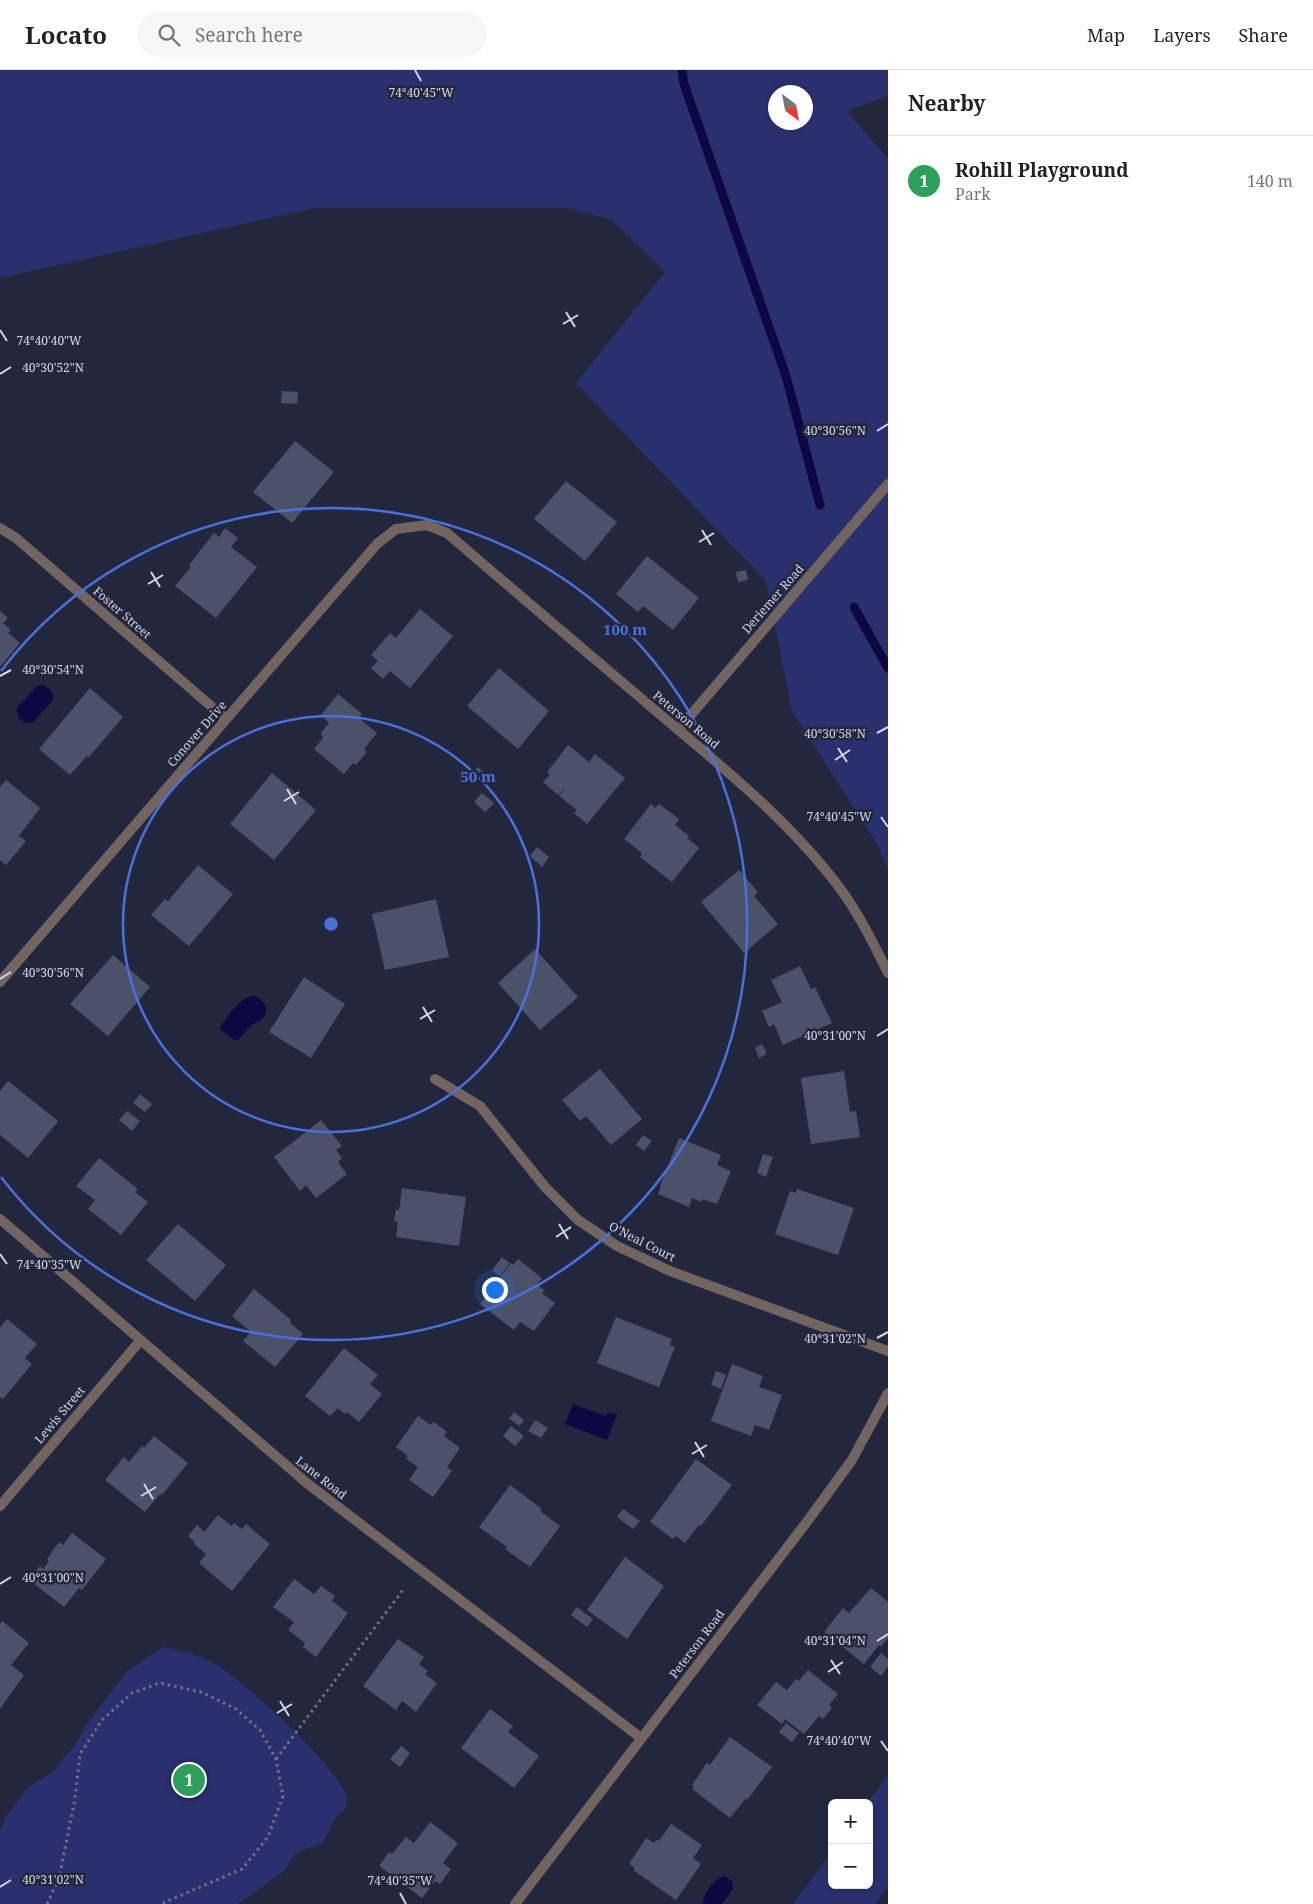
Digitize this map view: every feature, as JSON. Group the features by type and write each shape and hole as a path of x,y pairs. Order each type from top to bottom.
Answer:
{"street":[{"name":"Deriemer Road","path":"678,730 888,484"},
{"name":"Peterson Road","path":"427,525 447,533 767,808 809,850 842,892 871,937 888,973"},
{"name":"Conover Drive","path":"0,982 377,544 396,528 427,525"},
{"name":"Foster Street","path":"0,528 16,538 226,719"},
{"name":"O'Neal Court","path":"435,1079 480,1106 545,1187 578,1220 617,1246 670,1271 888,1351"},
{"name":"Lane Road","path":"0,1220 308,1484 641,1738"},
{"name":"Lewis Street","path":"0,1506 140,1340"},
{"name":"Peterson Road","path":"515,1904 852,1460 888,1392"}],"path":[{"path":"276,1759 403,1590"},
{"path":"47,1904 59,1878 69,1836 80,1754 102,1720 132,1693 160,1683 201,1692 236,1709 260,1730 276,1759 283,1796 268,1837 242,1869 161,1904"}],"shaded area":[{"path":"0,70 888,70 888,96 847,111 888,159 888,869 877,844 792,711 766,581 576,383 665,272 612,220 569,208 315,208 0,278"},
{"path":"44,685 52,691 53,700 33,722 25,723 18,717 17,708 37,686"},
{"path":"252,996 262,1001 266,1008 265,1015 239,1039 234,1040 220,1029 221,1026 238,1004"},
{"path":"573,1404 606,1416 608,1412 617,1415 607,1440 565,1424"},
{"path":"163,1647 184,1652 217,1665 248,1689 291,1728 330,1770 342,1788 347,1801 346,1807 333,1822 323,1843 296,1853 284,1871 238,1904 0,1904 0,1831 6,1817 27,1788 51,1773 75,1745 85,1727 126,1672"},
{"path":"888,1775 888,1887 875,1904 793,1904 828,1856 828,1889 873,1889 873,1799 871,1799"},
{"path":"725,1876 732,1881 733,1889 722,1904 703,1904 710,1887 717,1879"}],"building":[{"path":"282,391 298,392 297,404 281,403"},
{"path":"295,441 334,472 292,523 253,492"},
{"path":"566,481 617,522 585,561 534,519"},
{"path":"225,528 238,538 231,547 257,567 216,618 175,586 191,567 189,565 214,533 219,537"},
{"path":"647,556 699,598 673,630 643,606 638,612 616,594"},
{"path":"746,570 748,580 738,582 736,572"},
{"path":"420,609 453,636 410,688 390,671 383,679 371,668 378,661 371,655 390,633 396,638"},
{"path":"0,611 8,618 3,623 11,630 8,633 20,643 0,667"},
{"path":"499,668 549,711 518,749 467,706"},
{"path":"90,688 123,717 89,757 87,756 70,775 39,749"},
{"path":"338,694 362,714 359,718 377,733 364,749 367,752 356,765 353,763 344,774 314,749 323,738 321,733 329,723 321,715"},
{"path":"568,745 589,762 595,754 625,778 587,824 574,813 577,810 559,796 566,788 558,795 543,782 550,775 547,772"},
{"path":"478,767 489,776 483,783 472,774"},
{"path":"272,773 316,810 274,860 230,824"},
{"path":"6,780 40,808 19,836 26,841 6,865 0,860 0,787"},
{"path":"482,793 494,803 485,812 474,802"},
{"path":"651,804 655,808 659,804 679,819 675,825 689,836 687,838 699,848 672,882 640,857 642,853 624,839"},
{"path":"537,847 549,857 542,867 530,856"},
{"path":"198,865 233,894 189,946 151,915 165,899 168,901"},
{"path":"739,870 758,892 754,896 778,924 744,953 701,902"},
{"path":"436,899 449,957 385,970 372,914"},
{"path":"535,949 578,997 540,1030 498,983"},
{"path":"113,955 150,987 108,1036 70,1004"},
{"path":"800,966 811,989 815,987 832,1023 783,1045 774,1024 769,1027 762,1011 782,1002 771,980"},
{"path":"304,977 345,1004 311,1058 269,1032"},
{"path":"762,1044 767,1054 759,1058 755,1048"},
{"path":"600,1069 642,1119 611,1145 586,1116 580,1121 562,1100"},
{"path":"844,1071 850,1112 856,1111 860,1137 811,1144 801,1078"},
{"path":"8,1081 58,1121 28,1158 0,1135 0,1091"},
{"path":"140,1094 152,1104 145,1112 133,1103"},
{"path":"127,1111 140,1121 132,1131 119,1120"},
{"path":"321,1120 342,1146 336,1150 342,1158 338,1162 347,1174 316,1198 306,1185 300,1191 274,1157"},
{"path":"643,1135 652,1141 644,1151 636,1145"},
{"path":"679,1138 721,1155 717,1165 731,1171 717,1204 702,1199 701,1202 692,1198 689,1207 658,1194"},
{"path":"763,1154 773,1157 766,1177 757,1173"},
{"path":"99,1158 138,1189 135,1192 148,1202 121,1235 88,1209 95,1200 76,1186"},
{"path":"402,1188 466,1197 459,1246 396,1237 398,1222 394,1221 396,1210 399,1210"},
{"path":"797,1189 854,1208 838,1255 775,1234 790,1191 796,1193"},
{"path":"178,1224 226,1265 195,1301 146,1260"},
{"path":"502,1257 510,1263 500,1276 492,1270"},
{"path":"518,1259 542,1278 537,1284 544,1290 542,1293 555,1303 534,1331 520,1322 514,1330 480,1304 511,1263 513,1265"},
{"path":"254,1289 291,1320 290,1323 303,1334 275,1367 243,1341 251,1332 232,1316"},
{"path":"616,1317 672,1339 670,1345 675,1347 659,1387 597,1363"},
{"path":"7,1319 37,1344 25,1358 32,1364 3,1399 0,1397 0,1328"},
{"path":"344,1348 378,1375 370,1384 382,1394 359,1422 347,1412 345,1414 338,1408 330,1416 305,1396"},
{"path":"732,1364 763,1376 759,1387 782,1395 769,1430 755,1425 751,1436 711,1421"},
{"path":"716,1371 726,1375 721,1389 711,1385"},
{"path":"514,1412 524,1420 520,1426 509,1419"},
{"path":"418,1416 431,1425 434,1422 447,1432 444,1436 460,1448 447,1467 452,1471 433,1497 409,1480 418,1467 406,1459 408,1456 396,1447"},
{"path":"535,1420 548,1428 541,1438 528,1431"},
{"path":"511,1426 524,1436 515,1446 503,1436"},
{"path":"154,1436 188,1463 162,1495 160,1494 145,1512 105,1480 124,1457 129,1462 142,1446 144,1448"},
{"path":"696,1459 732,1485 701,1526 699,1525 685,1543 676,1536 673,1539 650,1522"},
{"path":"510,1485 542,1509 540,1511 560,1526 530,1567 505,1549 507,1547 479,1527"},
{"path":"623,1509 640,1521 633,1529 617,1517"},
{"path":"218,1515 232,1526 234,1523 242,1529 246,1524 270,1544 232,1591 199,1563 206,1554 188,1536 197,1525 204,1532"},
{"path":"72,1533 106,1559 82,1590 79,1588 64,1607 29,1580 40,1566 43,1569 49,1561 47,1559 59,1542 63,1545"},
{"path":"625,1557 664,1586 627,1639 587,1610"},
{"path":"294,1579 314,1594 321,1586 335,1596 332,1601 348,1613 316,1657 303,1647 305,1643 288,1630 294,1622 273,1607"},
{"path":"871,1588 888,1602 888,1638 881,1647 879,1645 864,1664 824,1632 843,1608 849,1613"},
{"path":"577,1607 593,1619 587,1627 571,1615"},
{"path":"2,1621 29,1643 11,1665 24,1675 0,1709 0,1624"},
{"path":"398,1639 424,1657 419,1664 428,1671 425,1674 437,1683 416,1712 402,1701 396,1710 363,1686"},
{"path":"881,1653 888,1659 888,1667 881,1676 870,1667"},
{"path":"808,1670 838,1694 829,1705 832,1708 823,1719 819,1716 804,1734 785,1719 782,1724 757,1705 776,1682 787,1690 796,1679 799,1681"},
{"path":"490,1709 513,1726 508,1732 539,1756 514,1788 461,1748"},
{"path":"786,1723 799,1733 792,1742 779,1732"},
{"path":"730,1737 772,1767 747,1800 746,1798 730,1818 692,1789 694,1786 692,1785 707,1763 710,1765"},
{"path":"401,1746 410,1753 400,1767 390,1759"},
{"path":"430,1822 458,1843 443,1863 451,1869 440,1884 435,1881 422,1898 379,1866 389,1852 392,1854 406,1837 414,1843"},
{"path":"671,1824 702,1845 693,1858 701,1864 676,1900 633,1870 635,1868 629,1864 646,1838 654,1843 657,1839 659,1841"}],"waterway":[{"path":"682,70 684,84 786,376 820,505"},
{"path":"854,607 888,668"}],"place":[{"name":"Rohill Playground","path":"189,1780"}]}
